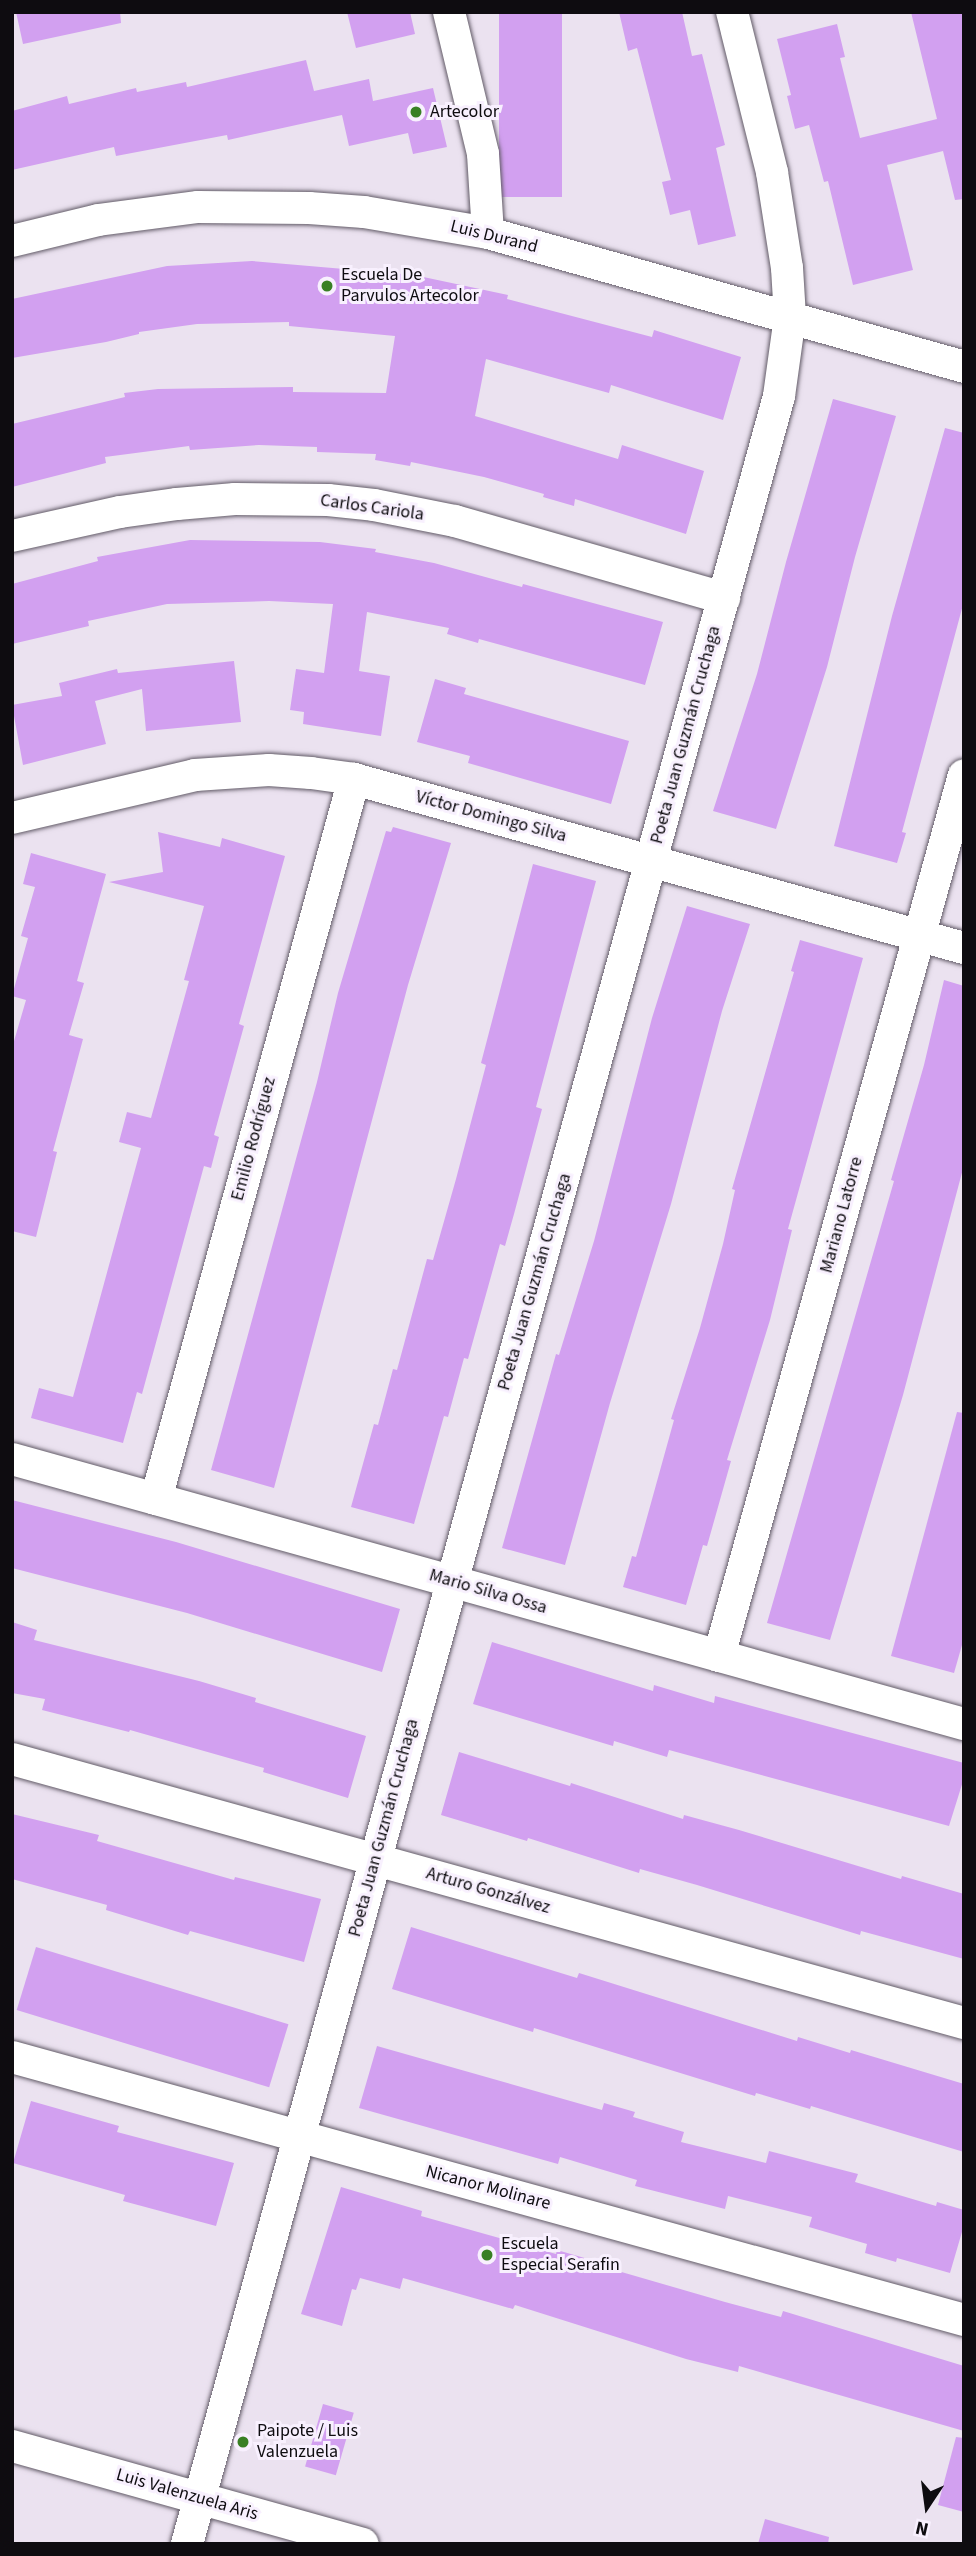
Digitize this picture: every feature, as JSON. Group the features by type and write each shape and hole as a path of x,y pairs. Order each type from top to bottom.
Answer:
{"street":[{"path":"449,12 483,154 488,233"},
{"name":"Poeta Juan Guzmán Cruchaga","path":"187,2544 779,396 790,317 781,221 732,12"},
{"name":"Luis Durand","path":"12,242 148,211 225,205 364,212 488,233 964,367"},
{"name":"Carlos Cariola","path":"12,536 120,512 177,504 235,499 328,500 374,505 454,522 724,598"},
{"name":"Víctor Domingo Silva","path":"12,818 195,775 269,770 354,779 964,948"},
{"name":"Mariano Latorre","path":"719,1656 964,775"},
{"name":"Emilio Rodríguez","path":"156,1499 354,779"},
{"name":"Mario Silva Ossa","path":"12,1459 964,1724"},
{"name":"Arturo Gonzálvez","path":"12,1759 964,2023"},
{"name":"Nicanor Molinare","path":"12,2057 964,2320"},
{"name":"Luis Valenzuela Aris","path":"12,2446 363,2544"}],"building":[{"path":"16,12 120,12 121,23 23,44"},
{"path":"347,12 410,12 415,34 356,48"},
{"path":"499,12 562,12 562,197 499,197"},
{"path":"619,12 682,12 692,56 702,54 725,145 716,148 736,236 698,245 690,210 670,215 662,182 671,180 637,48 628,51"},
{"path":"911,12 964,12 964,199 955,200 943,151 887,165 913,270 853,285 828,181 824,182 809,125 795,129 787,96 791,95 777,39 837,24 845,57 840,58 860,138 937,119"},
{"path":"306,60 314,91 369,79 373,101 433,88 447,147 413,154 408,133 349,146 342,115 228,140 227,135 116,156 114,147 12,170 12,111 67,96 69,104 136,88 137,92 186,82 187,87"},
{"path":"252,261 414,275 508,295 507,299 652,337 654,330 741,357 723,420 611,385 609,393 486,359 475,416 618,459 622,445 704,471 686,534 575,499 574,506 543,497 544,494 484,477 411,462 410,466 375,460 376,454 317,452 317,447 259,445 190,450 189,446 105,457 106,463 12,487 12,424 125,397 124,393 158,389 293,387 293,392 386,393 395,336 289,326 289,322 197,324 139,332 106,342 12,358 12,299 167,266"},
{"path":"833,399 896,416 855,557 827,667 776,829 713,811 757,674"},
{"path":"945,428 964,433 964,601 902,832 906,833 897,863 834,846 892,616"},
{"path":"190,540 320,542 376,549 375,552 434,563 522,587 523,584 663,622 645,685 479,639 478,643 447,634 449,628 367,612 359,671 390,676 381,736 303,724 304,712 290,710 296,669 324,673 333,604 269,601 167,604 88,621 89,626 12,644 12,584 98,561 97,557"},
{"path":"234,661 241,722 146,731 142,689 95,701 106,744 23,765 12,705 62,696 59,683 117,669 118,673"},
{"path":"435,679 466,688 464,694 629,741 611,804 468,763 470,756 417,742"},
{"path":"393,827 451,843 408,985 274,1488 211,1470 317,1082 338,993 386,831 391,832"},
{"path":"158,832 220,847 222,838 285,856 239,1024 244,1026 214,1135 219,1137 211,1168 204,1166 142,1394 137,1392 123,1443 31,1418 39,1388 73,1397 141,1148 119,1142 127,1112 151,1118 189,981 184,980 204,906 109,882 163,872"},
{"path":"31,853 106,874 77,981 84,983 69,1035 83,1039 53,1151 57,1152 36,1237 12,1231 12,1048 26,1000 12,996 28,938 21,936 35,887 23,884"},
{"path":"533,864 596,881 536,1107 542,1109 505,1246 500,1244 468,1359 464,1358 448,1417 444,1416 414,1524 351,1507 374,1424 378,1425 393,1369 397,1370 427,1259 433,1260 456,1179 486,1065 481,1063"},
{"path":"687,906 750,924 722,1011 671,1204 610,1403 565,1565 502,1548 556,1354 559,1355 594,1241 652,1018"},
{"path":"800,940 863,958 788,1229 792,1230 770,1320 727,1460 731,1461 707,1546 703,1545 686,1605 623,1587 632,1556 636,1557 674,1420 671,1419 723,1244 735,1190 732,1189 794,972 791,971"},
{"path":"944,980 964,986 964,1165 903,1395 830,1640 767,1623 894,1181 891,1180 924,1065"},
{"path":"957,1412 964,1413 964,1638 954,1673 891,1656"},
{"path":"12,1500 176,1542 400,1609 382,1672 187,1613 12,1568"},
{"path":"12,1622 37,1630 34,1640 199,1681 256,1698 255,1702 366,1736 348,1798 263,1772 264,1768 130,1730 129,1732 42,1710 45,1699 12,1693"},
{"path":"492,1642 653,1691 654,1685 714,1703 715,1696 964,1763 964,1778 949,1826 669,1750 667,1757 614,1741 613,1746 473,1704"},
{"path":"459,1752 570,1786 571,1783 683,1819 684,1815 901,1879 902,1876 964,1894 964,1959 861,1931 860,1935 697,1885 640,1869 639,1873 528,1838 527,1841 441,1815"},
{"path":"12,1814 99,1835 97,1841 234,1880 235,1877 321,1899 304,1962 190,1931 188,1935 106,1910 107,1905 12,1879"},
{"path":"411,1927 577,1978 579,1973 797,2041 798,2037 850,2053 851,2050 964,2084 964,2152 811,2106 810,2109 756,2093 755,2096 534,2028 533,2032 392,1989"},
{"path":"36,1947 288,2024 269,2087 17,2010"},
{"path":"377,2046 602,2110 604,2103 635,2112 633,2117 684,2132 681,2142 766,2163 769,2151 858,2174 855,2182 936,2206 937,2202 964,2210 964,2225 950,2273 897,2258 896,2262 865,2253 867,2244 809,2227 812,2217 728,2196 725,2209 635,2186 637,2180 560,2157 558,2164 359,2108"},
{"path":"31,2101 119,2126 117,2132 234,2163 216,2226 123,2201 125,2195 13,2163"},
{"path":"341,2187 422,2211 421,2216 556,2254 557,2250 588,2259 587,2262 781,2317 783,2311 964,2366 964,2431 739,2366 738,2372 686,2359 515,2305 513,2309 403,2278 400,2289 360,2278 356,2290 352,2289 342,2326 301,2314"},
{"path":"323,2404 354,2413 336,2475 305,2466"},
{"path":"956,2437 964,2438 964,2512 938,2505"},
{"path":"765,2519 829,2537 828,2544 758,2544"}],"place":[{"name":"Artecolor","path":"416,112"},
{"name":"Escuela De Parvulos Artecolor","path":"327,286"},
{"name":"Escuela Especial Serafin","path":"487,2255"},
{"name":"Paipote / Luis Valenzuela","path":"243,2442"}]}
